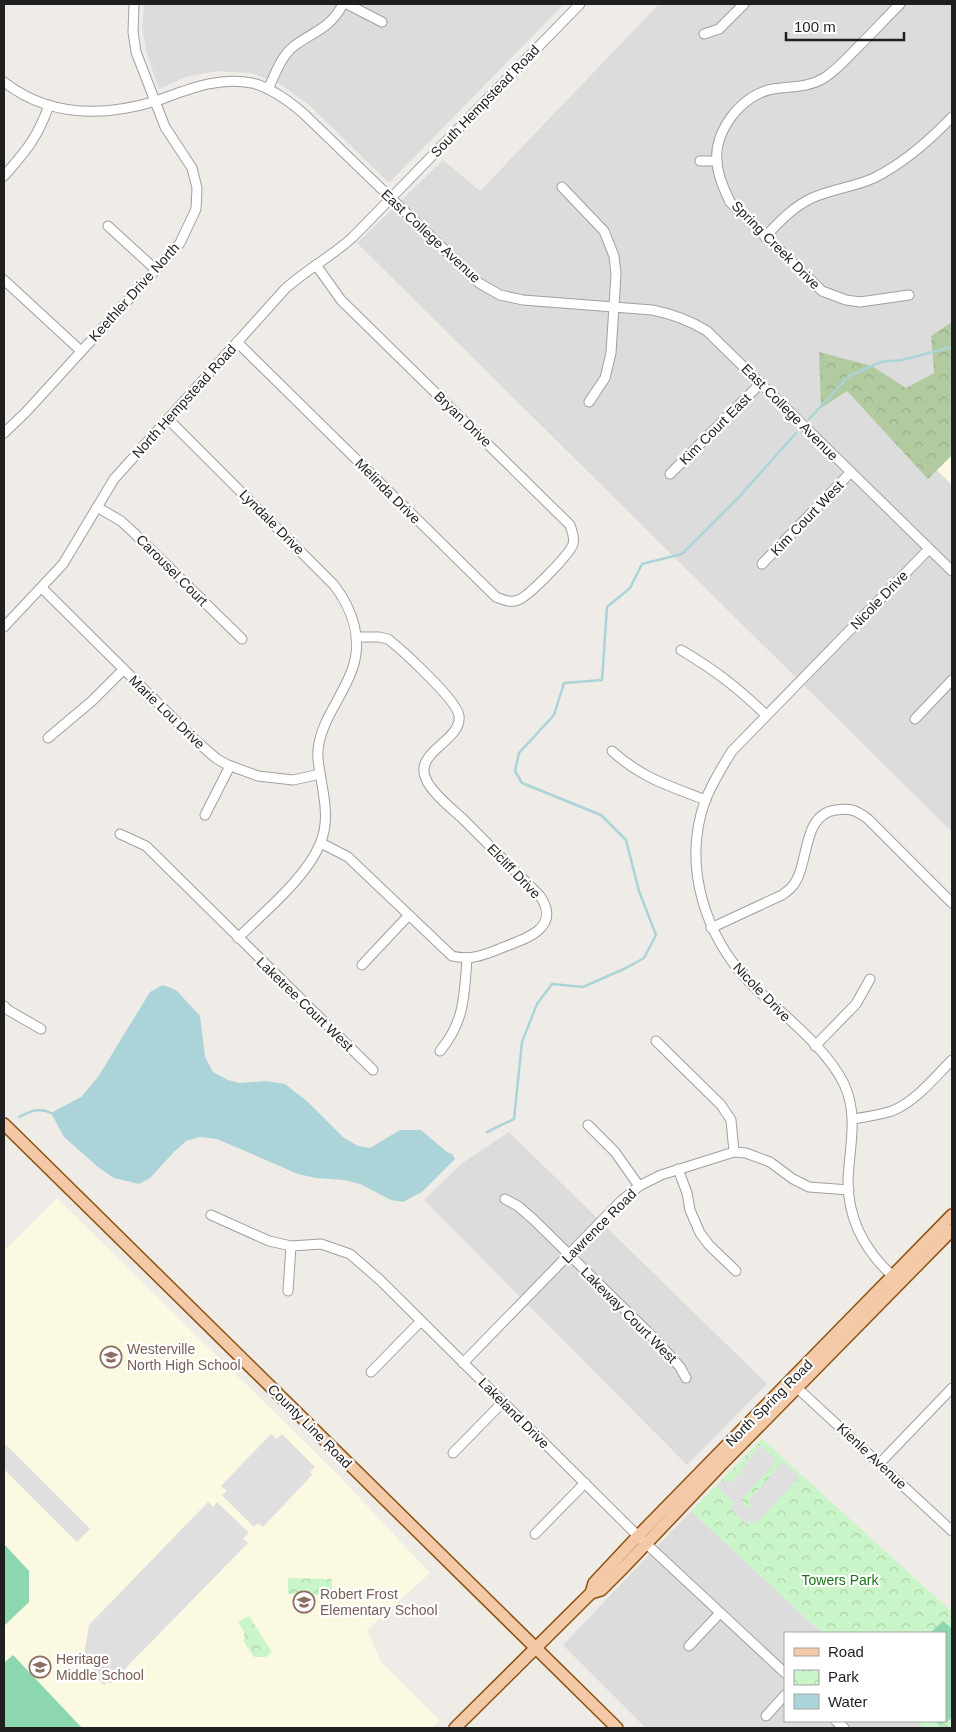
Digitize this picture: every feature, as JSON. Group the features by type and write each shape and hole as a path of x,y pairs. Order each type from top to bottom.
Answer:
{"main road":[{"name":"County Line Road","path":"4,1124 617,1728"},
{"name":"North Spring Road","path":"897,1280 952,1215"},
{"name":"North Spring Road","path":"455,1728 590,1593 594,1583 642,1540 897,1280 952,1230"}],"street":[{"name":"Keethler Drive North","path":"4,433 26,412 180,243 196,209 197,188 192,168 165,126 136,52 133,32 134,4"},
{"path":"268,89 287,53 294,46 324,28 339,12 343,4"},
{"path":"347,4 382,22"},
{"name":"South Hempstead Road","path":"390,198 580,4"},
{"path":"704,34 718,29 744,4"},
{"name":"Spring Creek Drive","path":"900,4 840,66 826,77 812,85 772,89 745,102 727,123 718,148 717,161 722,186 730,202 822,291 833,296 860,302 908,295"},
{"name":"East College Avenue","path":"4,82 15,90 49,105 84,112 124,109 155,101 197,86 213,83 231,81 252,84 268,89 288,101 304,114 479,283 500,294 523,300 670,313 688,320 706,331 952,571"},
{"path":"4,176 30,146 43,122 49,105"},
{"path":"765,237 790,211 812,198 872,178 894,167 915,153 952,117"},
{"path":"700,161 717,161"},
{"path":"562,187 604,231 614,256 616,274 611,353 605,378 589,402"},
{"name":"North Hempstead Road","path":"4,627 42,588 71,552 114,479 237,342 285,289 354,237 390,198"},
{"path":"108,226 155,269"},
{"name":"Bryan Drive","path":"316,266 341,300 570,525 574,536 573,545 568,554 546,576"},
{"path":"4,280 81,351"},
{"name":"Melinda Drive","path":"237,342 496,597 510,602 520,600 546,576"},
{"name":"Kim Court East","path":"670,474 761,383"},
{"name":"Lyndale Drive","path":"168,419 334,585 344,598 355,624 357,649 352,670 328,715 319,738 318,754 326,820 321,843 313,859 298,877 238,938"},
{"name":"Kim Court West","path":"762,564 851,472"},
{"name":"Carousel Court","path":"97,507 121,521 242,639"},
{"name":"Nicole Drive","path":"897,1280 872,1255 858,1233 852,1216 849,1190 853,1119 849,1096 844,1084 830,1062 737,969 725,953 707,917 697,874 697,851 699,827 706,800 721,768 732,751 929,549"},
{"name":"Marie Lou Drive","path":"42,588 123,670 217,759 258,776 293,780 320,774"},
{"name":"Elcliff Drive","path":"356,637 388,639 448,696 460,714 459,724 454,732 428,758 424,768 425,778 431,787 540,896 545,904 547,913 545,922 539,931 530,938 481,956 467,959"},
{"path":"681,650 704,663 739,688 766,714"},
{"path":"48,738 92,701 123,670"},
{"path":"915,719 952,680"},
{"path":"612,751 625,763 646,777 706,800"},
{"path":"205,815 230,766"},
{"path":"712,928 782,895 791,888 797,879 810,833 817,820 828,811 848,809 859,812 952,903"},
{"name":"Laketree Court West","path":"120,834 146,846 373,1070"},
{"path":"321,843 348,857 452,956 467,959 461,1016 450,1039 440,1051"},
{"path":"362,965 409,915"},
{"path":"815,1046 856,1004 870,979"},
{"path":"4,1006 41,1029"},
{"path":"656,1041 721,1105 731,1120 734,1152"},
{"path":"853,1119 884,1113 904,1104 927,1085 952,1060"},
{"path":"588,1125 615,1152 639,1186"},
{"name":"Lawrence Road","path":"463,1363 620,1202 639,1186 661,1175 734,1152 746,1153 770,1162 793,1179 809,1187 849,1190"},
{"path":"678,1169 687,1193 690,1210 700,1234 736,1271"},
{"name":"Lakeway Court West","path":"505,1199 524,1211 657,1341 680,1367 686,1378"},
{"name":"Lakeland Drive","path":"211,1215 269,1241 291,1246 321,1244 350,1254 421,1321 642,1540 784,1672"},
{"path":"288,1291 291,1246"},
{"path":"371,1372 421,1321"},
{"name":"Kienle Avenue","path":"794,1385 952,1531"},
{"path":"880,1463 952,1388"},
{"path":"453,1453 503,1402"},
{"path":"535,1534 585,1483"},
{"path":"689,1646 720,1613"},
{"path":"766,1716 784,1696"}],"shaded area":[{"path":"144,4 564,4 389,183 309,105 280,84 252,73 216,71 186,77 159,89 146,51 142,26"},
{"path":"659,4 952,4 952,322 931,336 934,373 906,388 872,366 847,391 928,478 937,470 952,485 952,832 357,243 443,160 480,191"},
{"path":"952,455 952,485 937,470"},
{"path":"509,1132 767,1384 687,1465 424,1200 461,1164"},
{"name":"Westerville North High School","path":"57,1198 340,1477 430,1573 367,1630 381,1662 440,1721 432,1728 4,1728 4,1251"},
{"path":"271,1434 277,1439 282,1434 315,1467 310,1472 312,1475 263,1527 258,1523 254,1527 222,1495 227,1491 221,1486"},
{"path":"4,1443 90,1529 77,1542 4,1469"},
{"path":"760,1445 777,1461 741,1500 749,1508 752,1506 748,1501 783,1462 800,1477 756,1523 750,1520 746,1524 730,1509 734,1503 717,1487 724,1480 732,1482"},
{"path":"208,1502 213,1507 217,1502 249,1533 243,1538 248,1543 110,1684 108,1681 104,1685 91,1672 94,1668 87,1661 85,1648 89,1625"},
{"path":"691,1511 821,1632 784,1632 784,1722 917,1722 924,1728 646,1728 563,1645"}],"green space":[{"path":"952,322 952,455 928,479 847,391 821,408 819,352 872,366 906,388 934,373 931,336"},
{"name":"Towers Park","path":"762,1439 952,1612 952,1728 924,1728 917,1722 946,1722 946,1632 821,1632 691,1511"},
{"path":"4,1544 29,1571 29,1602 4,1626"},
{"path":"288,1578 332,1579 332,1595 288,1594"},
{"path":"249,1616 272,1652 266,1657 254,1657 244,1642 244,1632 238,1622"},
{"path":"943,1621 952,1629 952,1717 947,1722 939,1725 937,1722 946,1722 946,1632 931,1632"},
{"path":"13,1655 82,1728 4,1728 4,1663"}],"water":[{"path":"163,985 176,990 200,1016 205,1057 213,1072 228,1080 239,1083 266,1081 285,1084 309,1103 344,1138 358,1146 370,1148 400,1130 421,1130 452,1154 455,1159 422,1192 403,1202 391,1200 360,1184 298,1174 217,1139 200,1137 186,1141 150,1178 139,1184 114,1178 98,1167 64,1137 51,1113 81,1097 98,1077 150,992"}],"waterway":[{"path":"809,419 849,376 881,362 902,360 952,347"},
{"path":"487,1132 514,1119 522,1042 537,1004 552,984 583,987 626,968 644,958 656,935 639,891 626,840 601,815 522,783 515,771 519,753 554,715 564,683 602,680 607,607 630,588 642,564 682,554 737,499 796,433"},
{"path":"19,1117 35,1110 51,1113"}],"place":[{"name":"Westerville North High School","path":"111,1357"},
{"name":"Robert Frost Elementary School","path":"304,1602"},
{"name":"Heritage Middle School","path":"40,1667"}]}
